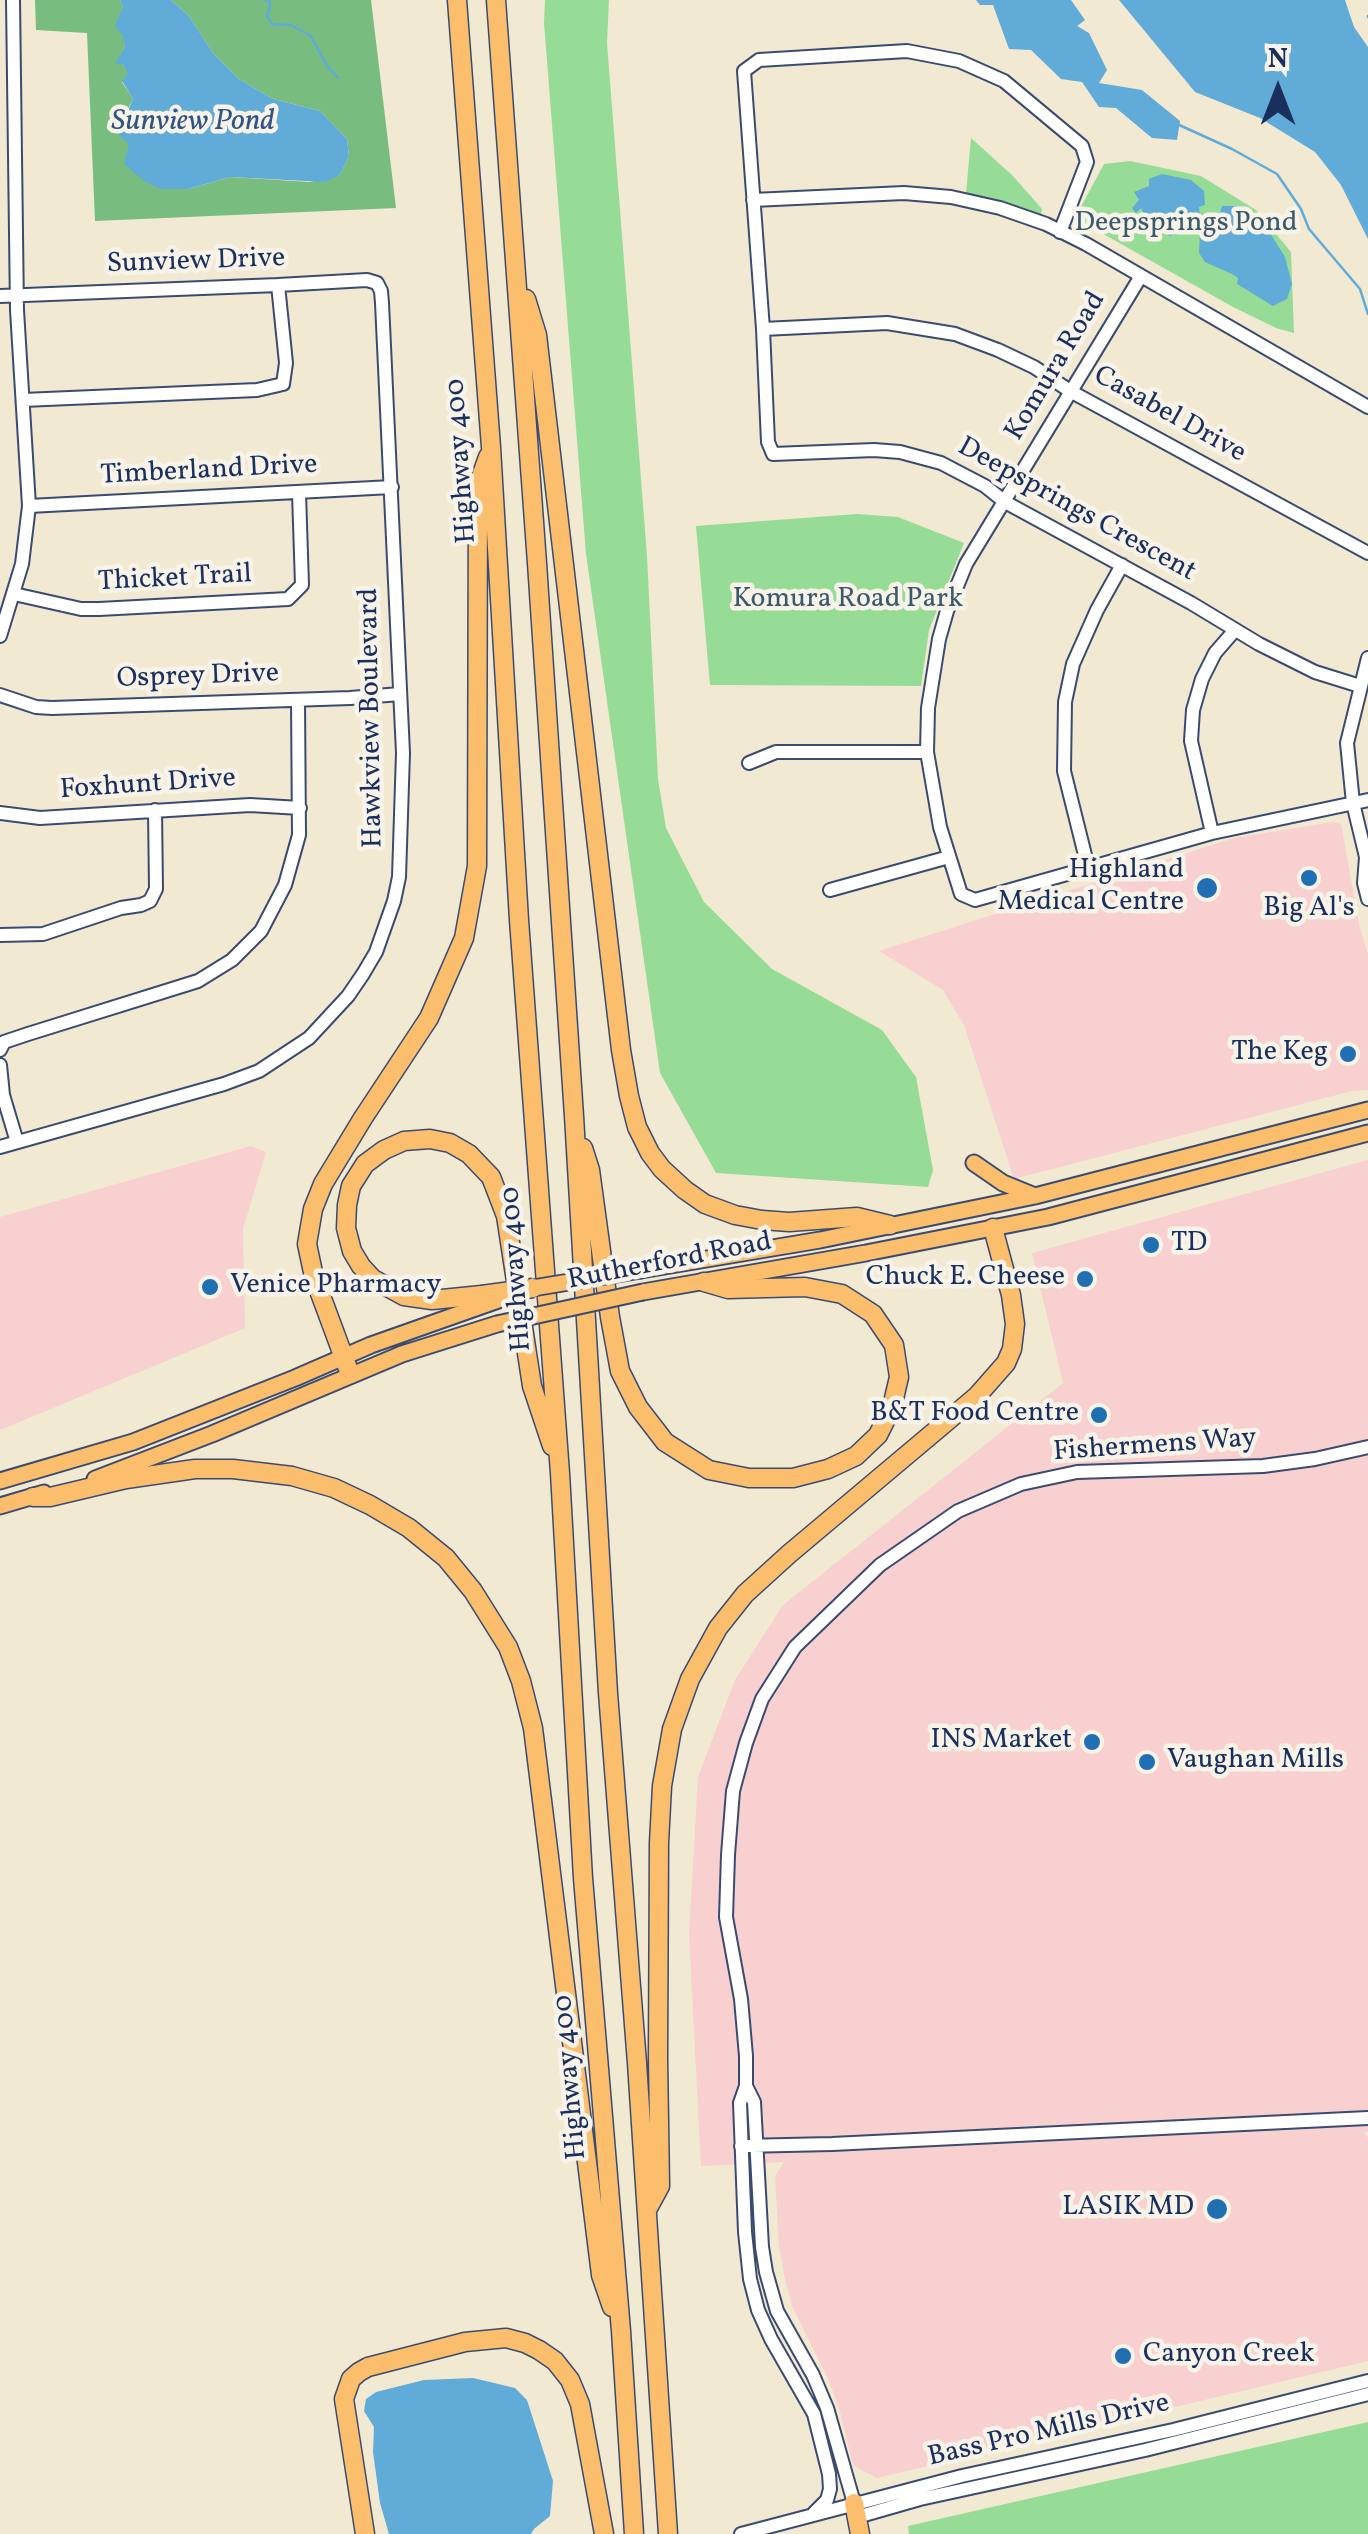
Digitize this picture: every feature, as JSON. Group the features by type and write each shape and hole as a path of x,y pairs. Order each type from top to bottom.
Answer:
{"highway":[{"name":"Highway 400","path":"457,0 560,1472 583,1878 634,2534"},
{"path":"496,0 668,2534"},
{"path":"516,265 537,335 616,1011 637,1127 662,1169 706,1204 762,1220 857,1217 890,1226"},
{"path":"347,1366 314,1277 307,1244 313,1209 323,1184 429,1018 464,938 477,866 478,485 491,448"},
{"path":"574,1116 590,1170 620,1371 638,1406 665,1442 708,1470 749,1478 793,1478 828,1470 856,1456 878,1435 892,1407 899,1376 894,1345 874,1314 842,1294 806,1288 728,1289 704,1282"},
{"path":"533,1288 484,1299 432,1300 404,1296 373,1279 360,1266 346,1228 351,1186 365,1164 404,1141 430,1139 450,1143 469,1154 491,1177 506,1216 532,1386 560,1472"},
{"path":"647,2210 660,2186 659,1843 662,1786 672,1729 690,1679 718,1628 745,1594 977,1396 1006,1363 1015,1324 992,1228"},
{"path":"33,1496 50,1497 126,1479 196,1469 292,1476 334,1488 409,1528 446,1558 474,1591 508,1647 522,1681 533,1728 601,2276 621,2331"},
{"path":"366,2534 344,2399 352,2378 368,2367 464,2342 506,2338 540,2350 556,2361 570,2380 583,2419 604,2534"}],"main road":[{"name":"Rutherford Road","path":"533,1288 980,1208 1368,1110"},
{"name":"Rutherford Road","path":"0,1481 133,1442 347,1366 402,1354 497,1324 644,1292 1048,1217 1368,1134"},
{"path":"974,1163 1003,1183 1035,1196"},
{"path":"980,1208 992,1228"},
{"name":"Rutherford Road","path":"0,1506 101,1478 484,1299"}],"street":[{"path":"0,636 26,542 29,506 16,295 16,155 6,15 13,0"},
{"name":"Deepsprings Crescent","path":"1060,232 1087,162 1082,146 1004,81 960,60 907,51 759,60 744,71 768,442 773,454 874,450 941,463 1235,630 1316,672 1360,686"},
{"path":"0,155 16,155"},
{"path":"754,200 904,193 950,197 1000,208 1046,224 1368,407"},
{"name":"Komura Road","path":"1141,276 966,564 946,611 932,670 928,752 940,827 961,894 975,900 1019,890 1212,833 1368,800"},
{"name":"Sunview Drive","path":"0,296 368,280 377,283"},
{"name":"Hawkview Boulevard","path":"0,1147 259,1071 309,1038 348,996 376,952 399,877 404,753 382,303 377,283"},
{"path":"23,400 257,390 283,384 286,364 278,286"},
{"name":"Casabel Drive","path":"762,330 888,324 956,334 1034,367 1070,391 1368,553"},
{"name":"Timberland Drive","path":"29,506 392,487"},
{"name":"Thicket Trail","path":"14,594 90,609 288,598 302,585 298,493"},
{"path":"1088,868 1064,771 1065,702 1072,664 1122,565"},
{"path":"1212,833 1192,740 1192,710 1215,653 1235,630"},
{"path":"1368,658 1347,743 1353,803 1367,858 1364,883 1368,899"},
{"name":"Osprey Drive","path":"0,695 52,708 400,694"},
{"path":"0,1050 4,1042 198,981 232,960 260,931 285,885 299,835 298,700"},
{"path":"748,763 776,752 928,752"},
{"name":"Foxhunt Drive","path":"0,813 40,818 250,804 300,808"},
{"path":"0,935 43,934 150,901 156,889 155,810"},
{"path":"830,890 948,857"},
{"path":"0,1065 3,1095 16,1142"},
{"name":"Fishermens Way","path":"814,2513 827,2500 829,2474 814,2414 758,2310 744,2232 740,2103 746,2086 741,1998 726,1916 729,1826 733,1791 762,1699 809,1630 880,1566 958,1511 1020,1484 1077,1472 1263,1466 1368,1447"},
{"name":"Fishermens Way","path":"746,2086 754,2102 766,2272 778,2310 827,2408 857,2518"},
{"path":"741,2146 1368,2118"},
{"name":"Bass Pro Mills Drive","path":"857,2518 962,2476 1174,2430 1368,2381"},
{"name":"Bass Pro Mills Drive","path":"741,2534 814,2513 857,2518 920,2499 1145,2450 1368,2394"}],"shaded area":[{"path":"1333,822 1341,824 1368,955 1368,1090 1014,1179 964,1025 943,990 879,951 1234,838"},
{"path":"251,1146 266,1152 243,1229 245,1328 0,1430 0,1217"},
{"path":"1368,1160 1368,2132 1364,2132 1368,2138 1368,2361 877,2478 853,2465 829,2381 792,2306 779,2246 775,2176 784,2162 701,2166 689,1934 698,1777 735,1680 783,1605 1063,1383 1032,1253"}],"green space":[{"path":"35,0 120,0 125,47 116,64 123,64 129,74 122,82 133,99 123,119 188,189 230,177 310,182 340,175 349,156 347,139 320,111 273,99 239,79 213,53 189,16 171,0 371,0 396,208 95,221 87,33 36,30"},
{"path":"545,0 609,0 607,43 647,556 658,779 666,828 704,902 772,969 882,1030 916,1077 933,1170 928,1187 716,1173 660,1073 586,554"},
{"path":"971,138 1013,176 1042,209 1041,215 966,193"},
{"name":"Deepsprings Pond","path":"1130,161 1201,176 1256,210 1291,252 1294,333 1233,307 1075,218 1104,164"},
{"name":"Komura Road Park","path":"857,514 898,517 964,543 929,630 921,686 710,685 696,526"},
{"path":"1368,2422 1368,2534 909,2534 908,2526"}],"water":[{"name":"Sunview Pond","path":"120,0 171,0 189,16 213,53 239,79 273,99 320,111 347,139 349,156 340,175 325,182 230,177 188,189 161,189 144,181 124,164 129,144 118,134 133,99 122,81 128,74 123,64 115,64 125,47 115,26 123,7"},
{"path":"976,0 1071,0 1085,20 1077,26 1089,33 1107,70 1099,83 1142,90 1180,121 1177,140 1152,138 1116,108 1099,107 1082,82 1061,79 1031,50 1009,49 993,5 980,5"},
{"path":"1119,0 1345,0 1354,27 1368,47 1368,239 1341,185 1315,152 1260,118 1195,92"},
{"path":"1162,174 1191,180 1204,191 1205,205 1199,207 1200,215 1220,213 1222,206 1236,206 1267,228 1285,257 1292,284 1287,299 1273,306 1237,284 1238,278 1232,274 1205,262 1199,253 1200,232 1207,231 1207,223 1195,221 1187,231 1170,236 1154,228 1141,208 1136,213 1132,208 1139,200 1134,192 1149,186 1149,179"},
{"path":"473,2378 515,2388 527,2400 553,2481 550,2516 531,2534 389,2534 380,2503 374,2427 364,2411 366,2399 376,2392 424,2380"}],"waterway":[{"path":"264,0 269,0 267,16 272,24 291,25 311,36 338,78"},
{"path":"1177,124 1277,174 1301,209 1309,229 1360,289 1368,314"}],"place":[{"name":"Big Al's","path":"1309,878"},
{"name":"Highland Medical Centre","path":"1207,888"},
{"name":"The Keg","path":"1348,1054"},
{"name":"TD","path":"1151,1245"},
{"name":"Chuck E. Cheese","path":"1085,1279"},
{"name":"Venice Pharmacy","path":"210,1287"},
{"name":"B&T Food Centre","path":"1099,1415"},
{"name":"INS Market","path":"1092,1742"},
{"name":"Vaughan Mills","path":"1147,1762"},
{"name":"LASIK MD","path":"1217,2209"},
{"name":"Canyon Creek","path":"1123,2356"}]}
